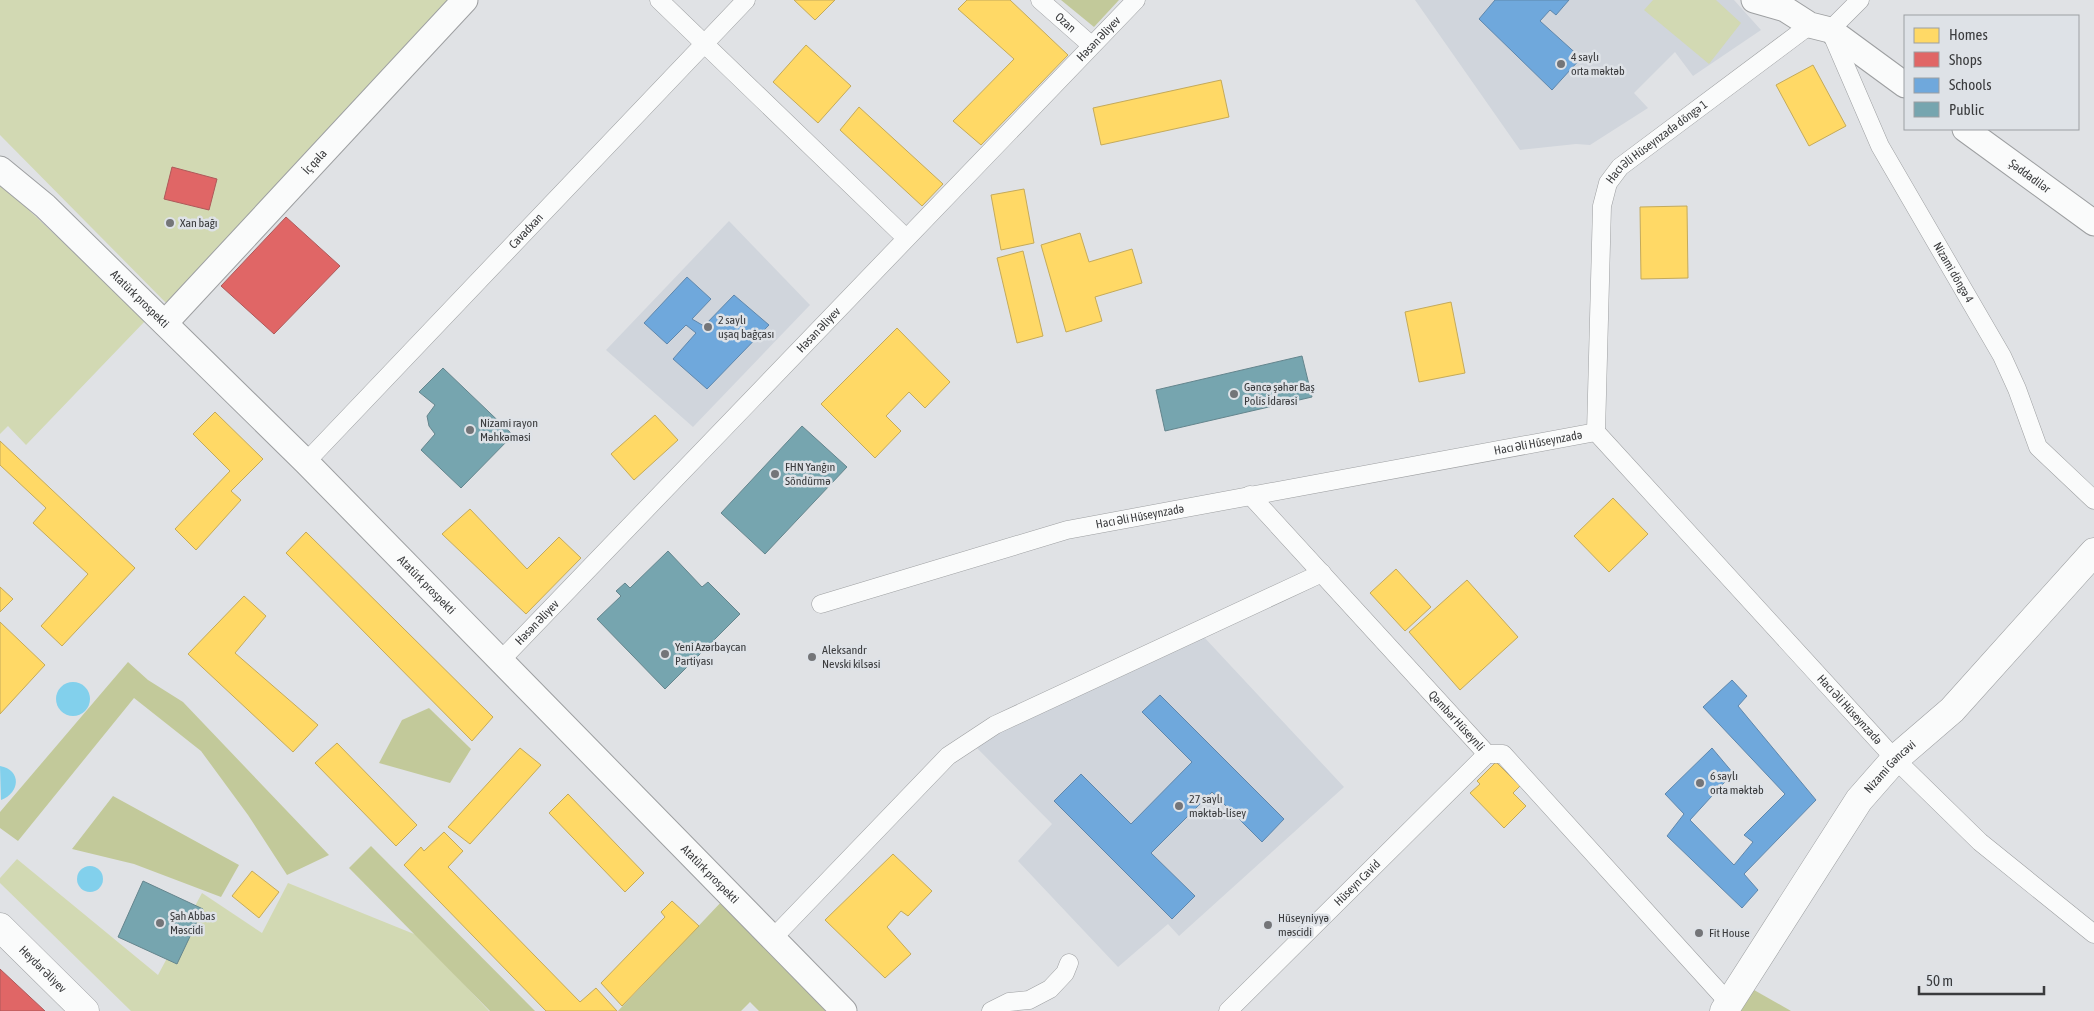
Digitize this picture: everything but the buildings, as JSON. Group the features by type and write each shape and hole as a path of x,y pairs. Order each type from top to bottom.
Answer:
{"main road":[{"name":"İç qala","path":"165,323 465,0"},
{"path":"1754,0 1783,4 1904,84"},
{"name":"Şəddadilər","path":"1966,130 2094,223"},
{"name":"Atatürk prospekti","path":"0,170 45,206 306,462 844,1011"},
{"name":"Nizami Gəncəvi","path":"1726,1007 1859,800 1895,759 1952,710 2094,552"},
{"name":"Heydər Əliyev","path":"0,927 85,1011"}],"street":[{"path":"659,0 906,238"},
{"name":"Cavadxan","path":"306,462 746,0"},
{"name":"Ozan","path":"1040,0 1091,45"},
{"name":"Həsən Əliyev","path":"501,660 1136,0"},
{"name":"Hacı Əli Hüseynzadə döngə 1","path":"1596,432 1602,206 1608,183 1620,167 1860,0"},
{"name":"Nizami döngə 4","path":"1820,27 1880,146 2002,356 2017,389 2038,447 2094,500"},
{"name":"Hacı Əli Hüseynzadə","path":"821,604 1067,530 1596,432 1895,759 1980,842 2094,934"},
{"name":"Qəmbər Hüseynli","path":"1250,495 1488,754 1503,754 1726,1007"},
{"path":"773,938 948,756 995,725 1322,573"},
{"name":"Hüseyn Cavid","path":"1228,1011 1488,754"},
{"path":"992,1011 1010,1002 1030,1000 1050,989 1065,973 1069,963"}],"shaded area":[{"name":"4 saylı orta məktəb","path":"1415,0 1734,0 1761,30 1693,76 1675,52 1634,93 1648,108 1590,145 1576,144 1520,150"},
{"name":"2 saylı uşaq bağçası","path":"729,221 810,305 693,427 606,350"},
{"name":"27 saylı məktəb-lisey","path":"1203,636 1344,787 1179,936 1168,924 1118,967 1018,861 1052,824 974,745"}],"green space":[{"name":"Xan bağı","path":"0,0 451,0 175,312 0,135"},
{"path":"1061,0 1119,0 1094,27"},
{"path":"1653,0 1716,0 1741,23 1709,64 1644,10"},
{"path":"0,183 146,320 26,445 8,426 0,434"},
{"path":"128,662 148,680 183,702 329,855 287,875 248,815 201,751 134,698 18,841 0,828 0,812"},
{"path":"429,708 471,749 450,783 379,763 402,720"},
{"path":"113,796 239,865 221,897 134,864 72,849"},
{"path":"371,846 535,1011 490,1011 349,868"},
{"path":"17,859 158,975 202,893 262,933 288,883 419,936 489,1011 131,1011 0,883 0,878"},
{"path":"724,899 835,1011 759,1011 750,1002 741,1011 618,1011"},
{"path":"1747,986 1791,1011 1732,1011"}],"water":[{"path":"73,682 85,687 90,699 85,711 73,716 61,711 56,699 61,687"},
{"path":"0,766 12,772 16,782 12,792 1,800"},
{"path":"90,866 99,870 103,879 99,888 90,892 81,888 77,879 81,870"}],"place":[{"name":"4 saylı orta məktəb","path":"1561,64"},
{"name":"Xan bağı","path":"170,223"},
{"name":"2 saylı uşaq bağçası","path":"708,327"},
{"name":"Gəncə şəhər Baş Polis İdarəsi","path":"1234,394"},
{"name":"Nizami rayon Məhkəməsi","path":"470,430"},
{"name":"FHN Yanğın Söndürmə","path":"775,474"},
{"name":"Yeni Azərbaycan Partiyası","path":"665,654"},
{"name":"Aleksandr Nevski kilsəsi","path":"812,657"},
{"name":"6 saylı orta məktəb","path":"1700,783"},
{"name":"27 saylı məktəb-lisey","path":"1179,806"},
{"name":"Şah Abbas Məscidi","path":"160,923"},
{"name":"Hüseyniyyə məscidi","path":"1268,925"},
{"name":"Fit House","path":"1699,933"}]}
